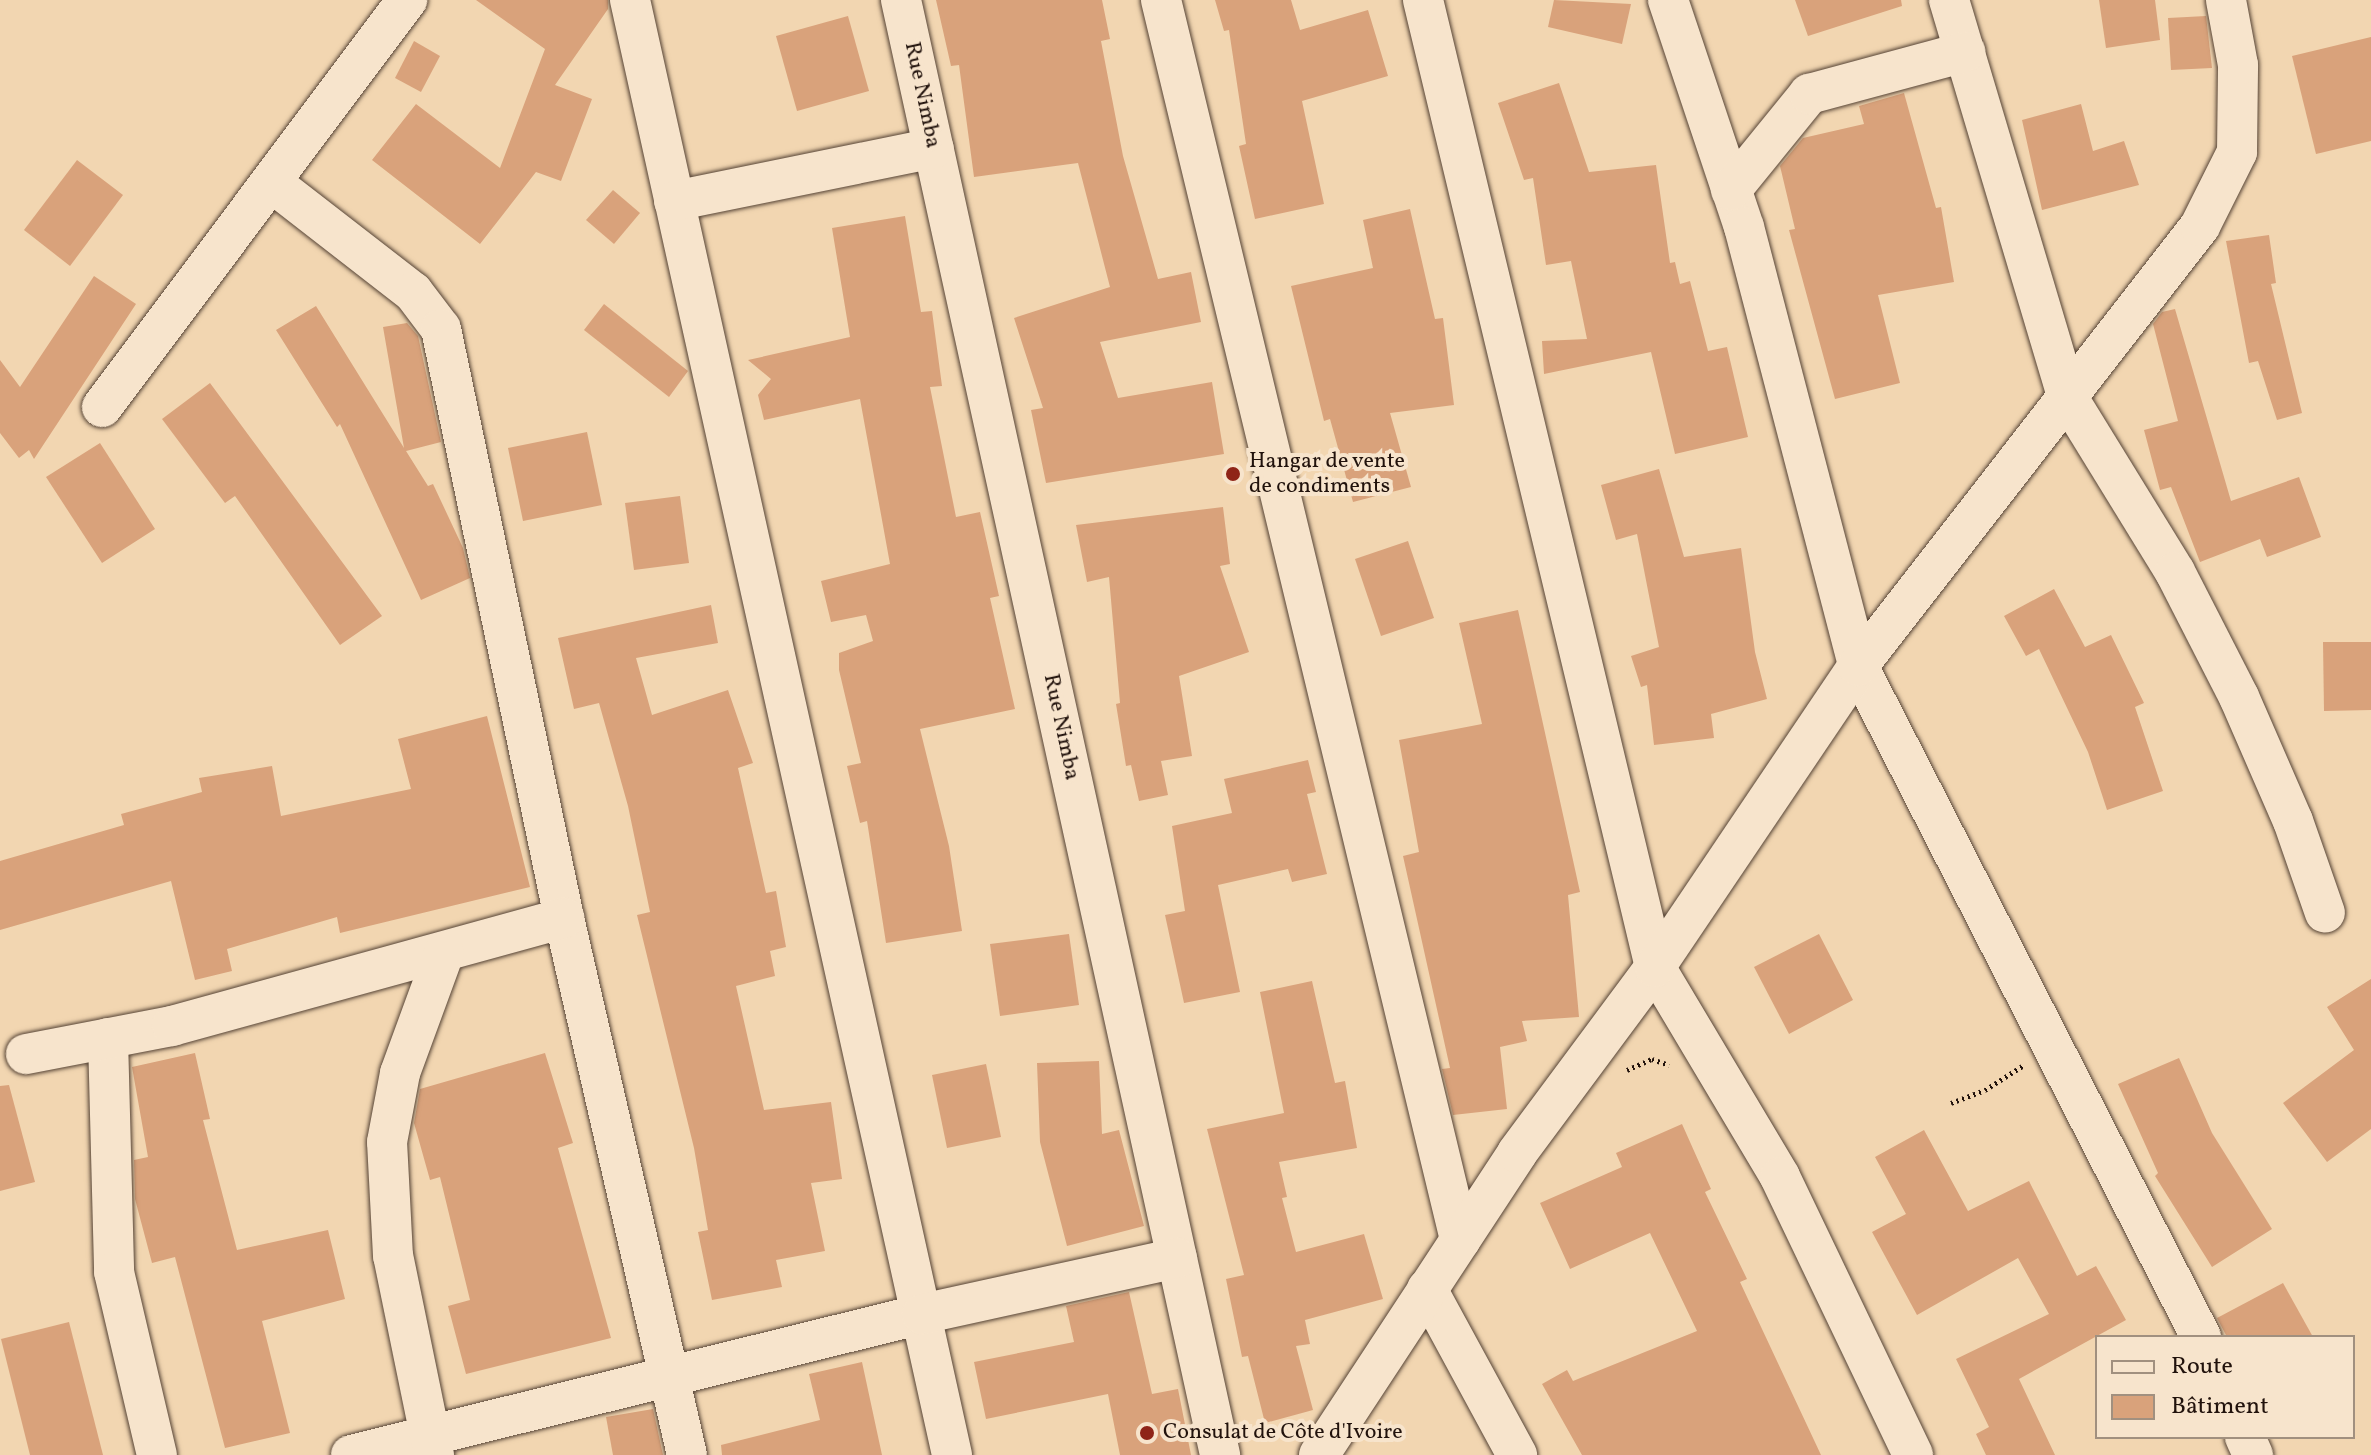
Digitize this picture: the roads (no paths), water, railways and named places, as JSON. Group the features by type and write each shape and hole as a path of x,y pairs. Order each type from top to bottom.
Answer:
{"street":[{"path":"102,407 407,0"},
{"path":"630,0 952,1455"},
{"name":"Rue Nimba","path":"901,0 1220,1455"},
{"path":"1161,0 1460,1240"},
{"path":"1423,0 1655,967 1780,1177 1913,1455"},
{"path":"1668,0 1731,190 1858,666 2055,1044 2200,1335"},
{"path":"1949,0 2068,398 2167,558 2239,697 2293,821 2325,913"},
{"path":"1319,1455 1517,1153 1655,967 1858,666 2200,226 2237,152 2238,65 2226,0"},
{"path":"1731,190 1809,94 1965,52"},
{"path":"674,201 934,148"},
{"path":"271,182 413,292 441,329 564,918 687,1455"},
{"path":"26,1054 108,1038 444,953 564,918"},
{"path":"432,1446 393,1256 387,1142 400,1073 444,953"},
{"path":"108,1038 114,1272 157,1455"},
{"path":"351,1455 432,1446 667,1378 922,1314 1177,1258"},
{"path":"1427,1289 1517,1455"}],"place":[{"name":"Hangar de vente de condiments","path":"1233,474"},
{"name":"Consulat de Côte d'Ivoire","path":"1147,1433"}]}
